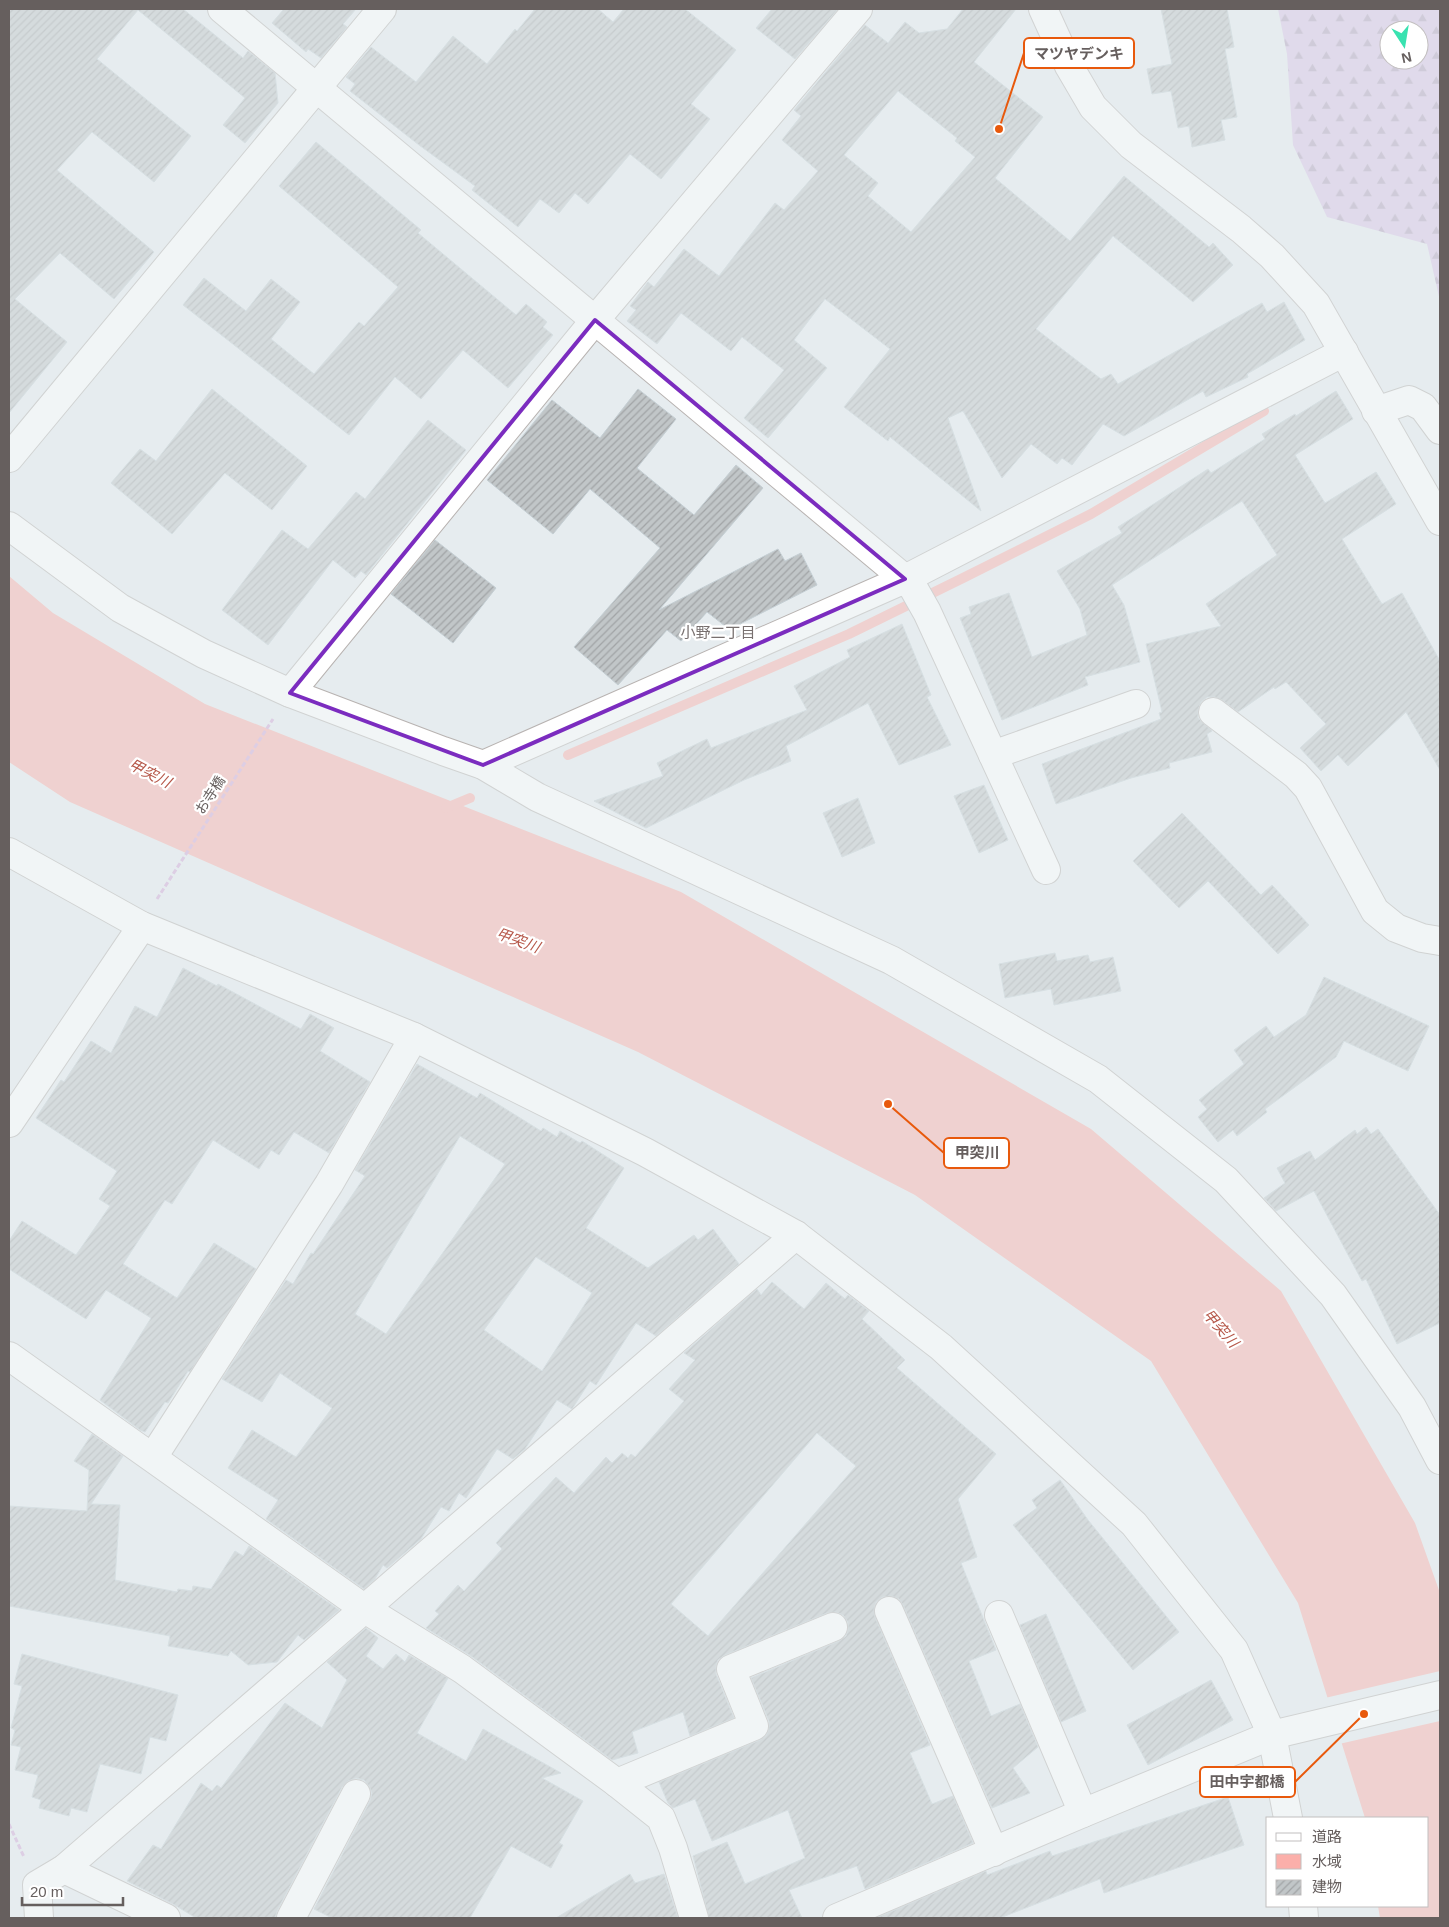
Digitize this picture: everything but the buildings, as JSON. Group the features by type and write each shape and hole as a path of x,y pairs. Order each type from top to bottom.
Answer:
{"street":[{"path":"222,9 596,320 916,593 1046,870"},
{"path":"9,458 382,9"},
{"path":"290,693 596,320 858,9"},
{"path":"1044,9 1069,66 1093,107 1131,145 1241,229 1272,256 1316,304 1440,521"},
{"path":"483,764 916,593 1344,352"},
{"path":"1376,410 1409,400 1423,407 1440,430"},
{"path":"9,526 120,608 204,654 290,693 443,751 483,764 537,797 891,960 1098,1079 1226,1180 1333,1294 1412,1407 1440,1460"},
{"path":"992,755 1136,704"},
{"path":"1213,712 1285,765 1308,788 1375,911 1396,928 1422,938 1440,941"},
{"path":"9,852 142,926 414,1037 645,1152 796,1235 941,1347 1134,1524 1234,1650 1272,1735 1288,1817"},
{"path":"9,1123 142,926"},
{"path":"153,1457 329,1184 414,1037"},
{"path":"39,1918 37,1885 64,1869 796,1235"},
{"path":"9,1356 365,1609 462,1669 617,1782 661,1818 673,1848 694,1918"},
{"path":"889,1611 994,1852"},
{"path":"999,1616 1083,1813"},
{"path":"617,1782 754,1726 731,1669 833,1627"},
{"path":"837,1918 1272,1735 1440,1695"},
{"path":"291,1918 356,1794"},
{"path":"64,1869 166,1918"}],"path":[{"name":"お寺橋","path":"160,895 275,716"}],"highlighted area":[{"path":"595,320 905,579 483,765 290,693"}],"green space":[{"path":"1278,9 1440,9 1440,301 1427,244 1327,217 1293,145 1287,54"}],"water":[{"path":"9,576 53,613 205,704 681,892 1091,1129 1281,1291 1415,1523 1440,1593 1440,1918 1380,1918 1378,1907 1429,1907 1429,1817 1365,1817 1298,1603 1151,1361 915,1195 638,1052 70,802 9,762"}],"pier":[{"path":"1440,1671 1440,1721 1339,1744 1325,1698"}],"waterway":[{"path":"568,755 849,634 963,578 1091,514 1264,411"},
{"path":"446,808 470,798"}],"place":[{"name":"マツヤデンキ","path":"999,129"},
{"name":"甲突川","path":"888,1104"},
{"name":"田中宇都橋","path":"1364,1714"}],"district":[{"name":"小野二丁目","path":"718,632"}]}
